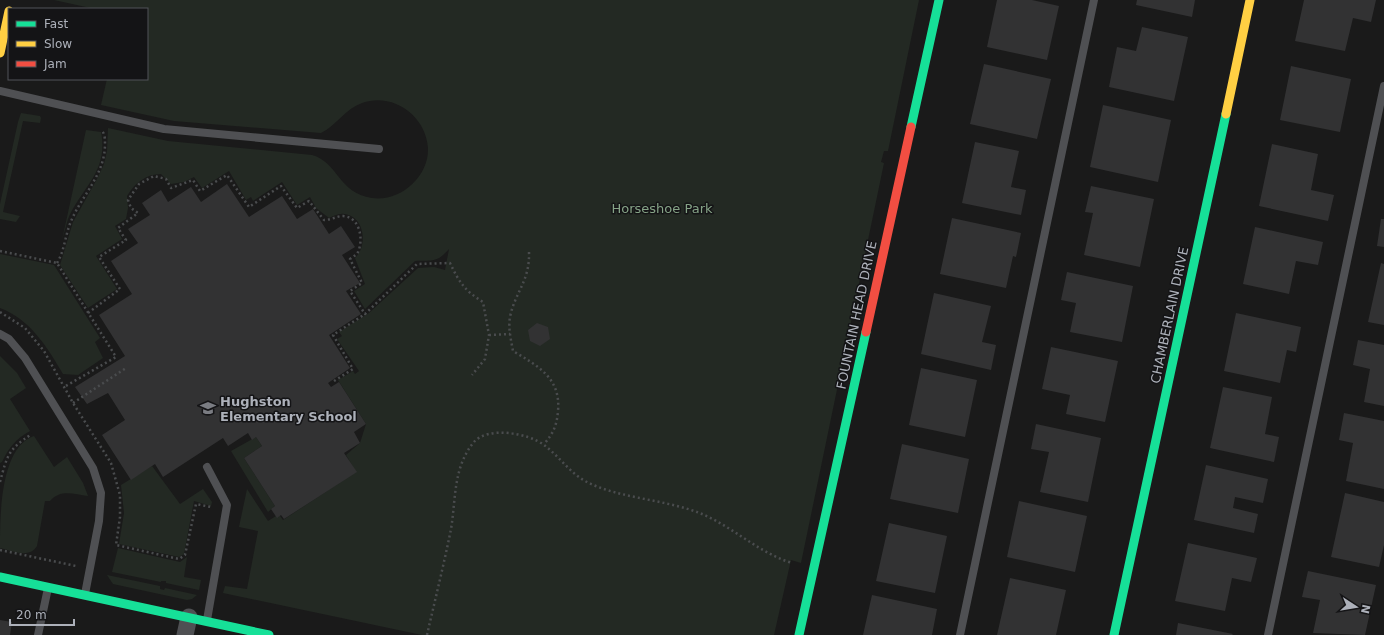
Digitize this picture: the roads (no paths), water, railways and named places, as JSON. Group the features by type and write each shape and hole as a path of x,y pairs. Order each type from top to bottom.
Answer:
{"street":[{"name":"FOUNTAIN HEAD DRIVE","path":"799,635 939,0"},
{"name":"CHAMBERLAIN DRIVE","path":"1114,635 1250,0"},
{"path":"0,53 8,15"},
{"path":"0,577 269,635"},
{"path":"185,635 189,617"}],"lane":[{"path":"960,635 1094,0"},
{"path":"1268,635 1384,86"},
{"path":"0,91 164,129 379,149"},
{"path":"0,334 9,339 25,358 93,468 101,493 99,521 84,595"},
{"path":"207,467 227,505 207,621"},
{"path":"38,635 48,587"}],"place":[{"name":"Hughston Elementary School","path":"208,408"}],"park label":[{"name":"Horseshoe Park","path":"662,208"}]}
